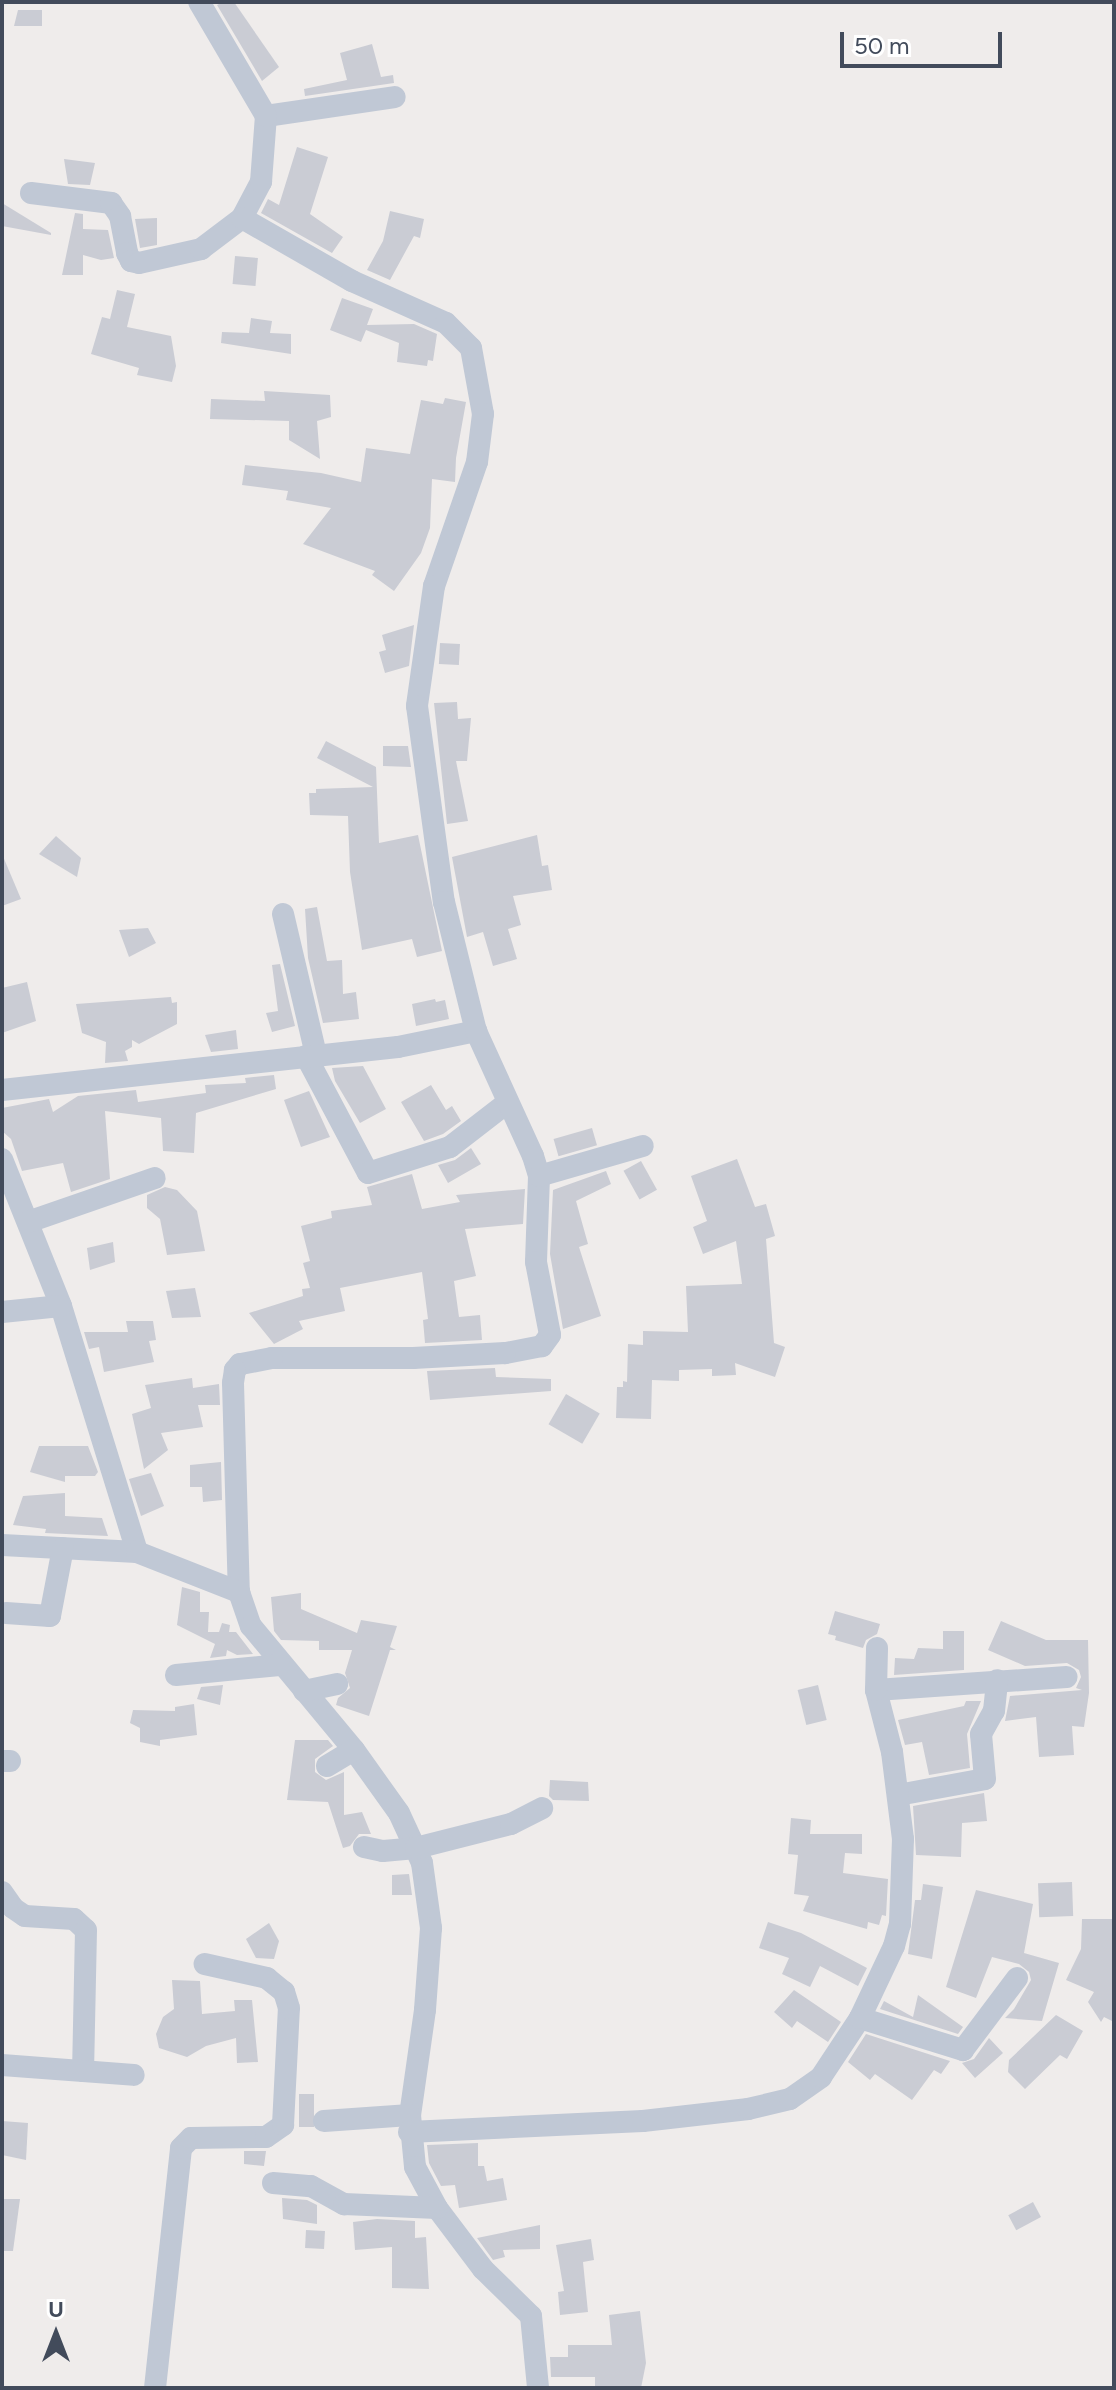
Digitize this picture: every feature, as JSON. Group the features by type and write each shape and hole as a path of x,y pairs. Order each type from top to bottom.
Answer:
{"street":[{"path":"31,193 111,203 120,216 127,253 131,261 139,263 201,249 242,218 261,182 266,116 199,2"},
{"path":"266,116 395,97"},
{"path":"242,218 352,281 446,323 471,348 483,414 477,462 434,586 417,706 444,902 476,1031 539,1176 536,1262 550,1335 542,1346 505,1353 413,1358 272,1358 240,1364 235,1370 239,1592 251,1626 280,1665 354,1750 399,1813 416,1848 429,1895 431,1928 425,2010 410,2123 415,2167 437,2208 483,2269 531,2316 538,2388"},
{"path":"283,914 311,1055 368,1173 450,1147 507,1103"},
{"path":"2,1090 398,1047 476,1031"},
{"path":"539,1176 643,1146"},
{"path":"2,1159 61,1306 137,1552"},
{"path":"28,1222 155,1178"},
{"path":"2,1312 61,1306"},
{"path":"2,1545 137,1552 239,1592"},
{"path":"6,1613 50,1616 63,1548"},
{"path":"324,2121 643,2121 748,2109 790,2099 821,2077 860,2018 894,1946 900,1924 904,1880 898,1795 892,1752 876,1690 877,1648"},
{"path":"176,1675 280,1665"},
{"path":"876,1690 1067,1677"},
{"path":"898,1795 985,1779 981,1734 994,1711 997,1680"},
{"path":"304,1691 337,1684"},
{"path":"327,1766 354,1750"},
{"path":"364,1847 383,1851 416,1848 511,1824 542,1808"},
{"path":"2,1892 13,1908 25,1916 74,1919 86,1930 83,2071"},
{"path":"155,2388 181,2148 191,2138 266,2137 276,2134 283,2125 289,2008 284,1992 267,1978 205,1964"},
{"path":"860,2018 963,2050 1017,1978"},
{"path":"2,2065 134,2075"},
{"path":"273,2183 311,2186 344,2204 437,2208"}],"building":[{"path":"234,2 279,67 262,81 217,5"},
{"path":"18,10 42,10 42,26 14,26"},
{"path":"372,44 381,77 393,75 394,83 305,96 304,89 347,80 340,53"},
{"path":"297,147 328,157 310,214 343,237 332,253 261,213 268,199 279,205"},
{"path":"64,159 95,163 90,185 68,184"},
{"path":"2,203 51,233 51,235 2,226"},
{"path":"390,211 424,219 420,238 414,236 390,280 367,270 383,241"},
{"path":"75,213 83,214 83,229 108,230 114,258 101,260 83,255 83,275 62,275"},
{"path":"157,218 157,245 140,248 135,219"},
{"path":"235,256 258,258 255,286 233,284"},
{"path":"117,290 135,294 127,327 171,336 176,366 172,382 137,375 139,368 91,354 102,317 110,319"},
{"path":"342,298 373,309 367,325 414,324 437,334 433,361 428,360 427,366 397,362 399,343 366,330 361,342 330,330"},
{"path":"251,318 272,321 270,333 291,334 291,354 221,343 222,332 249,333"},
{"path":"264,391 330,395 331,417 317,421 320,459 289,440 289,421 210,419 211,399 265,401"},
{"path":"445,398 466,402 455,482 432,479 430,528 421,553 394,591 372,575 375,571 303,544 331,508 286,500 288,491 242,485 245,465 321,473 361,482 366,448 410,454 421,400 443,404"},
{"path":"414,625 409,666 385,673 379,652 386,650 382,635"},
{"path":"440,643 460,644 459,665 439,664"},
{"path":"457,702 458,719 471,718 467,761 456,761 468,821 447,824 434,703"},
{"path":"326,741 376,767 379,843 418,835 442,951 417,957 412,939 362,950 350,872 348,816 310,815 309,793 316,793 316,789 373,787 317,758"},
{"path":"383,746 408,746 411,767 383,766"},
{"path":"537,835 542,866 548,865 552,890 513,896 521,925 508,929 517,959 493,966 483,932 467,937 452,857"},
{"path":"56,836 81,858 77,877 39,854"},
{"path":"2,854 21,899 2,906"},
{"path":"317,907 327,961 342,960 343,994 356,992 359,1019 323,1023 308,958 305,909"},
{"path":"148,928 156,943 129,957 119,930"},
{"path":"280,964 295,1026 272,1032 266,1013 278,1011 272,965"},
{"path":"27,982 36,1021 2,1033 2,988"},
{"path":"171,997 172,1003 177,1002 177,1024 139,1044 132,1040 132,1047 125,1051 128,1061 105,1063 106,1042 82,1033 76,1004"},
{"path":"435,999 436,1002 445,1000 449,1019 416,1026 412,1004"},
{"path":"236,1030 238,1049 211,1052 205,1035"},
{"path":"363,1066 386,1109 360,1123 335,1081 332,1068"},
{"path":"274,1075 276,1089 196,1113 194,1153 163,1151 161,1118 105,1111 110,1179 71,1192 63,1163 22,1171 11,1139 2,1131 2,1108 49,1099 53,1112 78,1096 136,1090 138,1102 206,1093 205,1085 246,1083 245,1078"},
{"path":"431,1085 446,1110 452,1106 461,1121 443,1134 424,1141 401,1102"},
{"path":"309,1091 330,1137 301,1147 284,1100"},
{"path":"592,1128 597,1145 559,1156 554,1139"},
{"path":"471,1148 481,1164 448,1183 438,1165 455,1160"},
{"path":"737,1159 755,1207 766,1204 775,1236 766,1239 774,1343 785,1347 775,1377 735,1363 736,1375 712,1376 712,1369 679,1370 679,1381 652,1380 651,1419 616,1418 617,1387 623,1387 623,1381 627,1382 628,1344 643,1345 643,1331 688,1332 686,1286 742,1284 736,1241 703,1254 693,1227 707,1221 691,1176"},
{"path":"641,1161 657,1190 640,1200 624,1171"},
{"path":"606,1171 611,1184 576,1201 588,1244 579,1247 601,1316 563,1329 550,1254 553,1190"},
{"path":"412,1174 422,1209 460,1202 456,1195 525,1189 523,1224 465,1229 476,1276 454,1281 459,1317 480,1315 482,1340 425,1343 423,1320 428,1319 422,1272 340,1288 345,1311 299,1321 303,1329 274,1344 249,1313 303,1296 302,1289 310,1288 303,1263 310,1261 301,1226 332,1218 331,1211 372,1205 367,1187"},
{"path":"165,1187 177,1190 197,1211 205,1251 167,1255 160,1219 147,1208 147,1195"},
{"path":"113,1242 115,1262 90,1270 87,1248"},
{"path":"195,1288 201,1317 172,1318 166,1291"},
{"path":"126,1321 153,1321 156,1340 149,1341 154,1362 104,1372 99,1347 89,1349 84,1332 128,1332"},
{"path":"495,1368 496,1377 551,1379 551,1391 430,1400 427,1371"},
{"path":"192,1378 193,1388 219,1384 220,1405 198,1405 203,1427 161,1433 168,1450 144,1469 132,1414 151,1408 145,1385"},
{"path":"566,1394 600,1414 582,1444 548,1424"},
{"path":"39,1446 88,1446 98,1472 95,1476 65,1476 65,1482 30,1472"},
{"path":"221,1462 222,1500 203,1502 202,1487 190,1487 190,1465"},
{"path":"151,1473 164,1506 141,1516 129,1479"},
{"path":"65,1493 65,1516 102,1518 108,1536 45,1533 46,1529 13,1525 23,1496"},
{"path":"182,1587 200,1592 200,1612 209,1612 208,1632 219,1632 222,1623 230,1625 229,1632 236,1632 253,1654 237,1655 227,1650 226,1656 210,1658 215,1644 177,1625"},
{"path":"301,1593 301,1609 357,1633 361,1620 397,1626 390,1647 396,1650 390,1650 369,1716 336,1705 338,1698 350,1688 345,1673 352,1650 319,1650 319,1641 281,1640 274,1631 271,1597"},
{"path":"835,1611 880,1624 877,1634 866,1640 863,1648 835,1640 836,1636 828,1634"},
{"path":"1001,1621 1046,1640 1088,1640 1089,1693 1084,1727 1072,1726 1074,1755 1039,1757 1036,1717 1005,1721 1010,1696 1082,1690 1076,1688 1081,1677 1079,1670 1067,1663 1025,1666 988,1650"},
{"path":"943,1631 964,1631 964,1670 894,1675 895,1658 914,1659 918,1648 943,1649"},
{"path":"223,1685 220,1705 197,1699 201,1687"},
{"path":"818,1685 827,1720 806,1725 798,1690"},
{"path":"966,1701 981,1701 967,1734 970,1768 929,1775 922,1742 905,1745 898,1720 964,1706"},
{"path":"194,1704 197,1735 160,1740 160,1746 140,1742 140,1728 130,1723 133,1710 175,1711 175,1707"},
{"path":"295,1740 328,1740 333,1746 315,1759 315,1772 326,1780 344,1772 344,1815 362,1812 371,1834 359,1834 350,1846 343,1848 328,1802 287,1800"},
{"path":"550,1780 588,1782 589,1801 553,1800 549,1796"},
{"path":"984,1793 987,1821 962,1823 961,1857 916,1855 913,1806"},
{"path":"791,1818 811,1820 810,1834 862,1834 862,1854 845,1853 843,1873 888,1879 886,1916 882,1915 879,1925 868,1922 867,1929 803,1911 809,1896 794,1894 798,1855 788,1854"},
{"path":"409,1874 412,1895 392,1895 392,1875"},
{"path":"1072,1882 1073,1916 1039,1917 1038,1883"},
{"path":"923,1884 943,1887 932,1959 908,1954 915,1900 921,1900"},
{"path":"976,1890 1033,1904 1024,1953 1059,1963 1042,2021 1005,2018 1031,1980 1029,1972 1019,1964 992,1957 976,1998 946,1987"},
{"path":"1082,1919 1112,1919 1114,2022 1104,2017 1101,2022 1088,2002 1094,1992 1066,1980 1081,1949"},
{"path":"768,1922 801,1933 867,1968 858,1986 820,1966 810,1987 782,1974 789,1958 759,1948"},
{"path":"269,1923 279,1941 274,1959 256,1958 246,1939"},
{"path":"172,1980 200,1981 202,2014 235,2011 234,2000 252,2000 258,2062 237,2063 236,2038 206,2046 187,2057 159,2048 156,2034 163,2017 174,2009"},
{"path":"794,1990 841,2022 828,2042 797,2021 792,2028 774,2012"},
{"path":"918,1995 963,2027 958,2034 880,2009 884,2001 913,2017"},
{"path":"1056,2015 1083,2031 1067,2059 1060,2055 1025,2089 1008,2072 1009,2060"},
{"path":"866,2034 950,2061 941,2074 934,2070 912,2100 875,2074 870,2080 848,2062"},
{"path":"989,2038 1003,2053 975,2078 962,2063 974,2059"},
{"path":"299,2094 314,2094 314,2127 299,2127"},
{"path":"2,2121 28,2123 26,2160 2,2155"},
{"path":"478,2143 478,2166 484,2166 487,2181 503,2178 507,2200 459,2208 455,2185 441,2186 429,2163 427,2145"},
{"path":"244,2151 266,2151 264,2166 244,2164"},
{"path":"282,2198 307,2200 317,2205 317,2224 283,2219"},
{"path":"2,2199 20,2199 13,2251 2,2251"},
{"path":"1033,2202 1041,2217 1016,2230 1008,2215"},
{"path":"377,2219 415,2221 415,2238 426,2237 429,2289 392,2288 392,2247 355,2250 353,2222"},
{"path":"540,2225 540,2249 503,2250 505,2257 493,2260 477,2238"},
{"path":"306,2230 325,2231 324,2249 305,2248"},
{"path":"591,2239 594,2260 583,2262 588,2312 560,2315 558,2292 564,2291 556,2245"},
{"path":"640,2311 646,2363 641,2388 595,2388 595,2377 551,2377 550,2357 568,2357 568,2345 612,2345 609,2315"}]}
